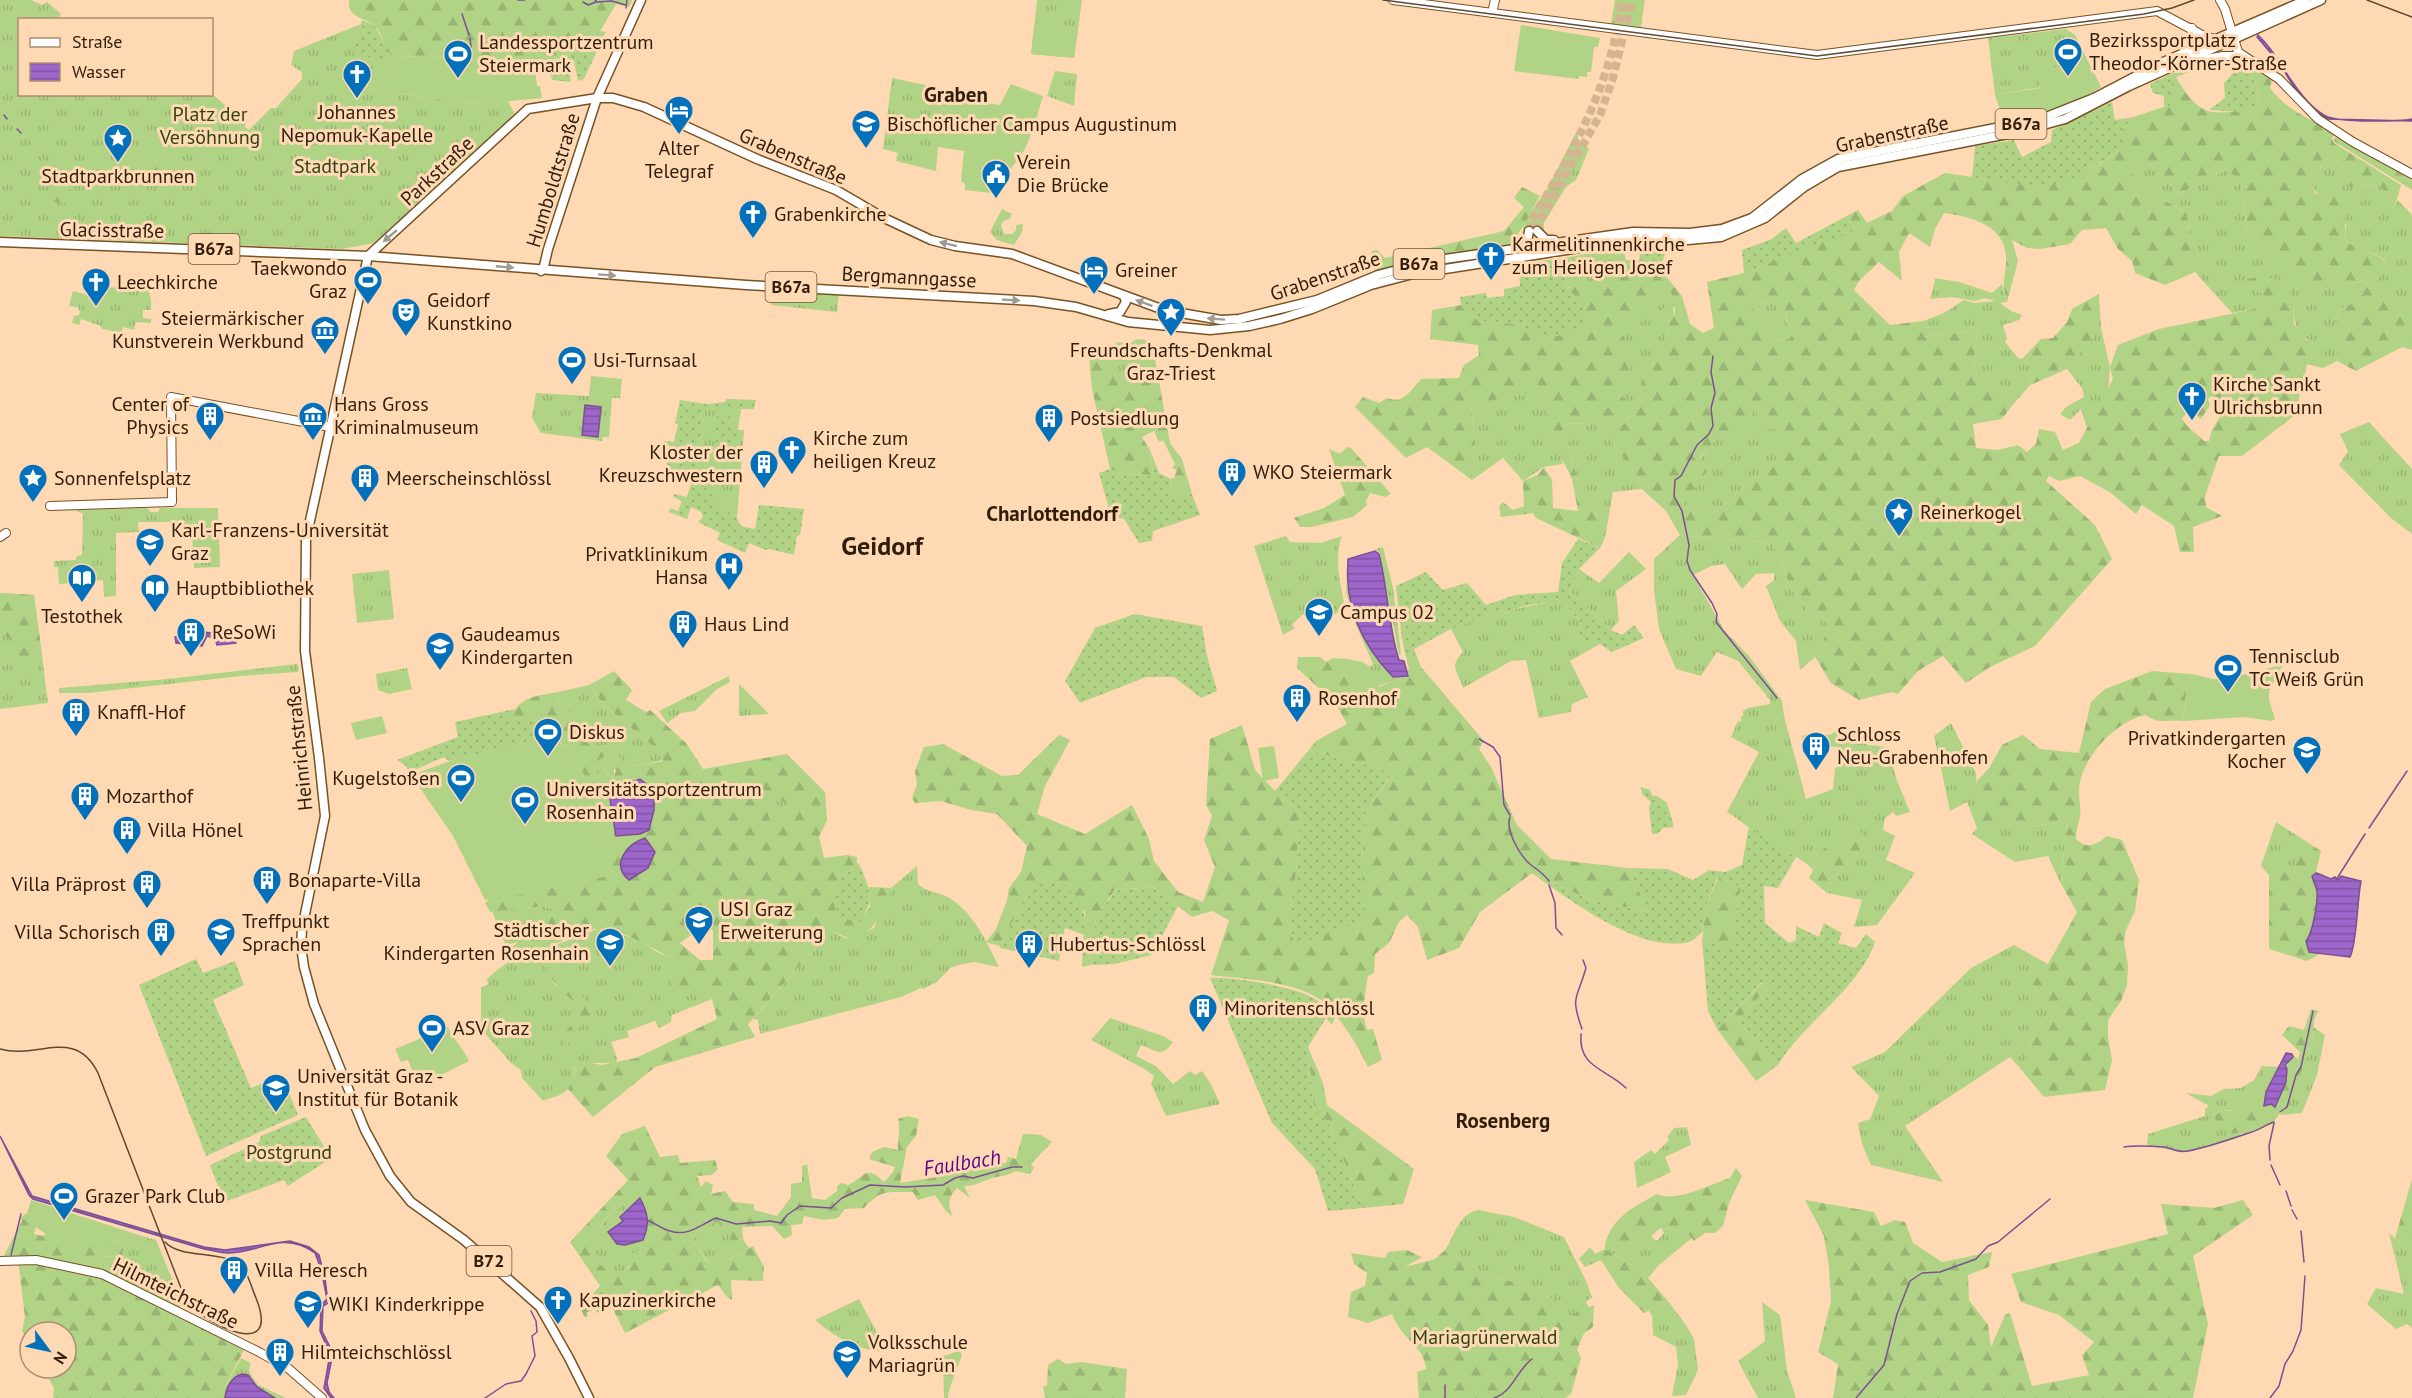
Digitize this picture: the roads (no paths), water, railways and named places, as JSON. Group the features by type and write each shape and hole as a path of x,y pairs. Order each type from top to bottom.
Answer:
{"main road":[{"name":"Humboldtstraße","path":"541,271 597,98 641,0"},
{"path":"1394,0 1817,55 2157,11 2216,39"},
{"path":"1492,13 1495,0"},
{"path":"2220,0 2237,49 2244,56 2279,79 2318,119 2332,129 2412,174"},
{"name":"Grabenstraße","path":"597,98 613,98 644,106 757,159 836,190 884,218 932,240 955,246 1012,254 1164,310 1221,320 1249,317 1317,300 1392,270 1431,261 1637,239 1688,240 1721,237 1765,218 1804,187 1838,167 2042,126 2065,119 2306,0"},
{"name":"Grabenstraße","path":"1230,328 1302,312 1395,277 1565,241 1633,232 1690,233 1722,229 1752,218 1802,179 1838,159 2041,120 2094,98 2126,79 2216,39 2233,36 2321,0"},
{"path":"2191,50 2195,30"},
{"path":"2177,65 2223,56 2244,56"},
{"name":"Parkstraße","path":"368,256 528,109 597,98"},
{"name":"B67a","path":"1531,250 1533,231 1546,240 1565,241"},
{"name":"Glacisstraße","path":"0,242 368,256"},
{"path":"525,269 539,262 548,249"},
{"name":"Bergmanngasse","path":"368,256 541,271 933,297 1034,301 1060,304 1128,322 1210,330 1230,328"},
{"name":"Heinrichstraße","path":"368,256 306,539 305,651 325,816 302,929 301,946 305,973 327,1037 365,1130 398,1188 411,1202 465,1240 534,1302 547,1317 589,1398"},
{"path":"1106,315 1120,312 1126,302 1124,296"},
{"path":"1157,324 1164,314 1196,317"},
{"path":"50,506 172,502 171,396 330,427"},
{"name":"Hilmteichstraße","path":"0,1261 36,1260 102,1275 259,1352 289,1370 322,1398"}],"water":[{"path":"2258,35 2312,106 2328,117 2340,119 2328,119 2315,111 2295,89 2280,64 2257,37"},
{"path":"2340,119 2395,121 2369,121"},
{"path":"585,405 601,407 598,437 582,435"},
{"path":"1375,551 1379,554 1382,567 1395,647 1399,660 1404,661 1408,676 1393,677 1382,664 1364,638 1352,608 1347,576 1348,559"},
{"path":"202,632 236,635 236,643 217,645 215,638 207,636 202,646 176,643 175,637 194,636 186,642 198,643"},
{"path":"640,779 654,790 654,810 649,830 640,834 616,836 610,799 622,786"},
{"path":"645,838 655,852 648,868 629,880 621,868 623,855 632,845"},
{"path":"2316,873 2331,879 2335,877 2338,880 2341,876 2361,881 2354,942 2350,957 2309,952 2306,941 2316,909 2317,891 2312,876"},
{"path":"2286,1053 2292,1054 2293,1057 2285,1065 2286,1082 2275,1107 2271,1104 2264,1106 2266,1092"},
{"path":"0,1136 32,1196 204,1247 225,1250 290,1241 309,1247 319,1255 325,1278 328,1303 323,1306 322,1331 333,1353 327,1383 329,1392 334,1398 331,1398 324,1388 330,1354 320,1331 321,1305 327,1299 315,1253 303,1246 291,1243 270,1244 239,1252 219,1252 33,1199"},
{"path":"640,1198 647,1219 647,1229 643,1240 625,1245 617,1244 608,1232 623,1221 620,1217"},
{"path":"242,1374 248,1375 257,1387 275,1398 225,1398 230,1383"}],"waterway":[{"path":"518,0 525,0"},
{"path":"595,0 626,5"},
{"path":"626,8 627,0"},
{"path":"583,2 588,5 596,2"},
{"path":"462,14 469,35"},
{"path":"470,38 472,56"},
{"path":"4,115 7,119"},
{"path":"17,129 21,133"},
{"path":"1713,356 1711,372 1715,393 1711,408 1713,426 1709,434 1697,445 1681,476 1675,480 1674,496 1682,511 1689,545 1687,561 1690,570 1712,603 1717,614 1716,622 1777,698"},
{"path":"1479,739 1493,747 1500,757 1504,805 1510,815"},
{"path":"2369,828 2407,771"},
{"path":"1510,817 1510,829 1518,849 1527,861 1549,881"},
{"path":"2336,880 2365,834"},
{"path":"1549,885 1555,903 1556,928 1562,935"},
{"path":"1582,1029 1576,1010 1576,998 1586,968 1583,960"},
{"path":"2280,1112 2287,1107 2296,1075 2301,1067 2313,1011"},
{"path":"1581,1034 1581,1045 1589,1061 1626,1088"},
{"path":"2124,1147 2155,1146 2188,1151 2252,1132 2274,1122"},
{"path":"2270,1160 2269,1146 2274,1123"},
{"path":"2271,1165 2280,1185"},
{"name":"Faulbach","path":"647,1220 664,1229 676,1232 694,1229 716,1218 736,1224 770,1221 781,1223 787,1215 800,1206 831,1208 842,1198 870,1185 905,1187 943,1185 963,1176 973,1178 1012,1167 1022,1167"},
{"path":"2286,1191 2291,1206"},
{"path":"1856,1398 1884,1365 1897,1314 1910,1281 1922,1273 1940,1272 1976,1259 1988,1246 1998,1242 2050,1199"},
{"path":"2292,1210 2297,1219"},
{"path":"11,1255 21,1214"},
{"path":"2301,1231 2304,1262"},
{"path":"2270,1398 2279,1386 2285,1364 2301,1330 2305,1276"},
{"name":"Faulbach","path":"485,1398 506,1384 521,1381 526,1374 535,1356 532,1336 537,1332 536,1321 531,1311"},
{"path":"1494,1398 1510,1386 1532,1359"},
{"path":"1445,1385 1445,1398"}],"tunnel":[{"path":"1529,231 1532,220 1563,167 1600,88 1617,31 1622,0"},
{"path":"1537,231 1539,222 1600,115 1613,78 1632,0"}],"tram line":[{"path":"1383,0 1817,56 2144,14 2194,0"},
{"path":"2367,0 2412,17"},
{"path":"0,1049 28,1051 67,1048 78,1051 89,1059 98,1073 186,1301 223,1327 250,1334 259,1329 261,1318 256,1298 243,1268 226,1258 182,1251 172,1248 165,1242"}],"place":[{"name":"Bezirkssportplatz Theodor-Körner-Straße","path":"2068,78"},
{"name":"Landessportzentrum Steiermark","path":"458,80"},
{"name":"Johannes Nepomuk-Kapelle","path":"357,100"},
{"name":"Alter Telegraf","path":"679,136"},
{"name":"Bischöflicher Campus Augustinum","path":"866,150"},
{"name":"Stadtparkbrunnen","path":"118,164"},
{"name":"Verein Die Brücke","path":"996,200"},
{"name":"Grabenkirche","path":"753,240"},
{"name":"Karmelitinnenkirche zum Heiligen Josef","path":"1491,282"},
{"name":"Greiner","path":"1094,296"},
{"name":"Taekwondo Graz","path":"368,306"},
{"name":"Leechkirche","path":"96,308"},
{"name":"Geidorf Kunstkino","path":"406,338"},
{"name":"Freundschafts-Denkmal Graz-Triest","path":"1171,338"},
{"name":"Steiermärkischer Kunstverein Werkbund","path":"325,356"},
{"name":"Usi-Turnsaal","path":"572,386"},
{"name":"Kirche Sankt Ulrichsbrunn","path":"2192,422"},
{"name":"Center of Physics","path":"210,442"},
{"name":"Hans Gross Kriminalmuseum","path":"313,442"},
{"name":"Postsiedlung","path":"1049,444"},
{"name":"Kirche zum heiligen Kreuz","path":"792,476"},
{"name":"Kloster der Kreuzschwestern","path":"764,490"},
{"name":"WKO Steiermark","path":"1232,498"},
{"name":"Sonnenfelsplatz","path":"33,504"},
{"name":"Meerscheinschlössl","path":"365,504"},
{"name":"Reinerkogel","path":"1899,538"},
{"name":"Karl-Franzens-Universität Graz","path":"150,568"},
{"name":"Privatklinikum Hansa","path":"729,592"},
{"name":"Testothek","path":"82,604"},
{"name":"Hauptbibliothek","path":"155,614"},
{"name":"Campus 02","path":"1319,638"},
{"name":"Haus Lind","path":"683,650"},
{"name":"ReSoWi","path":"191,658"},
{"name":"Gaudeamus Kindergarten","path":"440,672"},
{"name":"Tennisclub TC Weiß Grün","path":"2228,694"},
{"name":"Rosenhof","path":"1297,724"},
{"name":"Knaffl-Hof","path":"76,738"},
{"name":"Diskus","path":"548,758"},
{"name":"Schloss Neu-Grabenhofen","path":"1816,772"},
{"name":"Privatkindergarten Kocher","path":"2307,776"},
{"name":"Kugelstoßen","path":"461,804"},
{"name":"Mozarthof","path":"85,822"},
{"name":"Universitätssportzentrum Rosenhain","path":"525,826"},
{"name":"Villa Hönel","path":"127,856"},
{"name":"Bonaparte-Villa","path":"267,906"},
{"name":"Villa Präprost","path":"147,910"},
{"name":"USI Graz Erweiterung","path":"699,946"},
{"name":"Villa Schorisch","path":"161,958"},
{"name":"Treffpunkt Sprachen","path":"221,958"},
{"name":"Städtischer Kindergarten Rosenhain","path":"610,968"},
{"name":"Hubertus-Schlössl","path":"1029,970"},
{"name":"Minoritenschlössl","path":"1203,1034"},
{"name":"ASV Graz","path":"432,1054"},
{"name":"Universität Graz - Institut für Botanik","path":"276,1114"},
{"name":"Grazer Park Club","path":"64,1222"},
{"name":"Villa Heresch","path":"234,1296"},
{"name":"Kapuzinerkirche","path":"558,1326"},
{"name":"WIKI Kinderkrippe","path":"308,1330"},
{"name":"Hilmteichschlössl","path":"280,1378"},
{"name":"Volksschule Mariagrün","path":"847,1380"}],"district":[{"name":"Graben","path":"956,95"},
{"name":"Charlottendorf","path":"1052,514"},
{"name":"Geidorf","path":"882,546"},
{"name":"Rosenberg","path":"1503,1121"}],"park label":[{"name":"Platz der Versöhnung","path":"210,126"},
{"name":"Stadtpark","path":"335,166"},
{"name":"Postgrund","path":"289,1152"},
{"name":"Mariagrünerwald","path":"1485,1337"}]}
